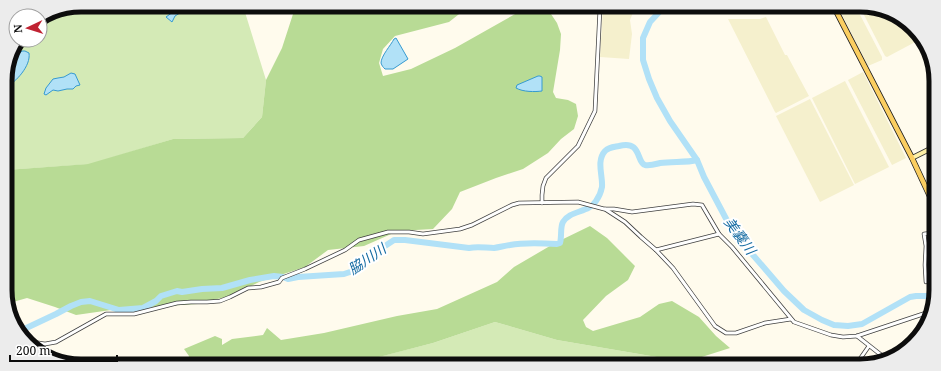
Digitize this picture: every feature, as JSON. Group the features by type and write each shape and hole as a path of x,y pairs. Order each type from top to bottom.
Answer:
{"main road":[{"path":"836,12 912,158 929,194"},
{"path":"912,158 929,149"}],"street":[{"path":"542,203 543,186 546,178 578,146 595,111 600,12"},
{"path":"37,343 45,344 56,342 106,314 134,314 177,303 220,301 248,288 279,282 282,278 345,250 359,240 388,232 423,234 460,229 472,225 512,205 520,203 571,202 582,203 604,209 632,212 693,204 702,205 719,234 732,247 794,322 831,335 843,337 856,336 924,314"},
{"path":"604,209 625,222 656,250 673,268 715,326 726,333 736,333 765,323 791,319"},
{"path":"926,282 924,265 926,246 924,234 929,233"},
{"path":"656,250 719,234"},
{"path":"856,336 881,355"},
{"path":"860,359 869,346"}],"shaded area":[{"path":"603,12 633,12 630,20 632,34 629,59 600,57"},
{"path":"841,12 859,12 882,57 882,60 868,66"},
{"path":"863,12 873,13 894,21 909,32 916,41 887,57 885,56"},
{"path":"766,17 785,55 787,55 809,96 776,113 728,19 760,19"},
{"path":"863,72 906,158 892,165 848,80"},
{"path":"845,81 889,167 855,184 812,98"},
{"path":"810,99 854,185 820,202 776,116"}],"green space":[{"path":"245,12 266,80 262,117 243,138 173,139 91,164 12,170 12,77 17,55 21,48 48,48 48,21 68,13"},
{"path":"294,12 462,12 449,22 395,36 383,49 379,63 383,76 411,69 455,48 519,12 550,12 557,23 561,34 553,92 556,98 568,100 576,104 578,116 574,129 561,139 548,153 523,169 460,192 452,209 433,229 398,231 364,246 328,250 305,267 259,282 233,295 198,304 118,309 76,315 27,298 13,302 12,170 88,164 173,139 243,138 262,117 266,80 282,48"},
{"path":"590,226 607,238 635,266 628,280 606,296 583,320 586,327 593,331 640,317 659,304 672,301 699,317 716,336 730,348 695,359 668,359 557,340 495,322 433,343 371,359 188,359 189,356 184,349 215,336 222,339 222,345 232,339 263,335 267,328 281,340 324,333 397,316 437,309 497,282 514,267 555,243"},
{"path":"495,322 557,340 668,359 371,359 433,343"}],"water":[{"path":"173,12 181,12 175,16 172,22 166,17"},
{"path":"396,38 408,59 393,69 385,69 381,64 381,60"},
{"path":"22,51 25,51 29,53 29,58 28,63 22,73 12,83 13,68 17,55"},
{"path":"71,73 75,74 80,85 73,89 58,91 53,90 46,95 44,94 46,88 53,79 64,77"},
{"path":"538,76 542,77 542,91 533,92 516,88 517,85"}],"waterway":[{"name":"美嚢川","path":"659,12 650,22 643,38 643,60 657,98 670,121 697,160 704,177 732,230 784,291 804,310 822,320 834,325 848,326 862,324 910,297 929,296"},
{"name":"脇川川","path":"25,329 81,302 90,301 119,310 143,308 156,301 161,296 177,291 182,292 222,288 250,280 274,276 288,279 344,274 353,271 364,264 394,240 469,248 494,248 527,243 557,244 560,243 562,224 566,218 589,208 598,198 602,187 600,169 601,159 602,155 608,149 626,145 632,146 637,152 642,163 645,165 697,160"}]}
